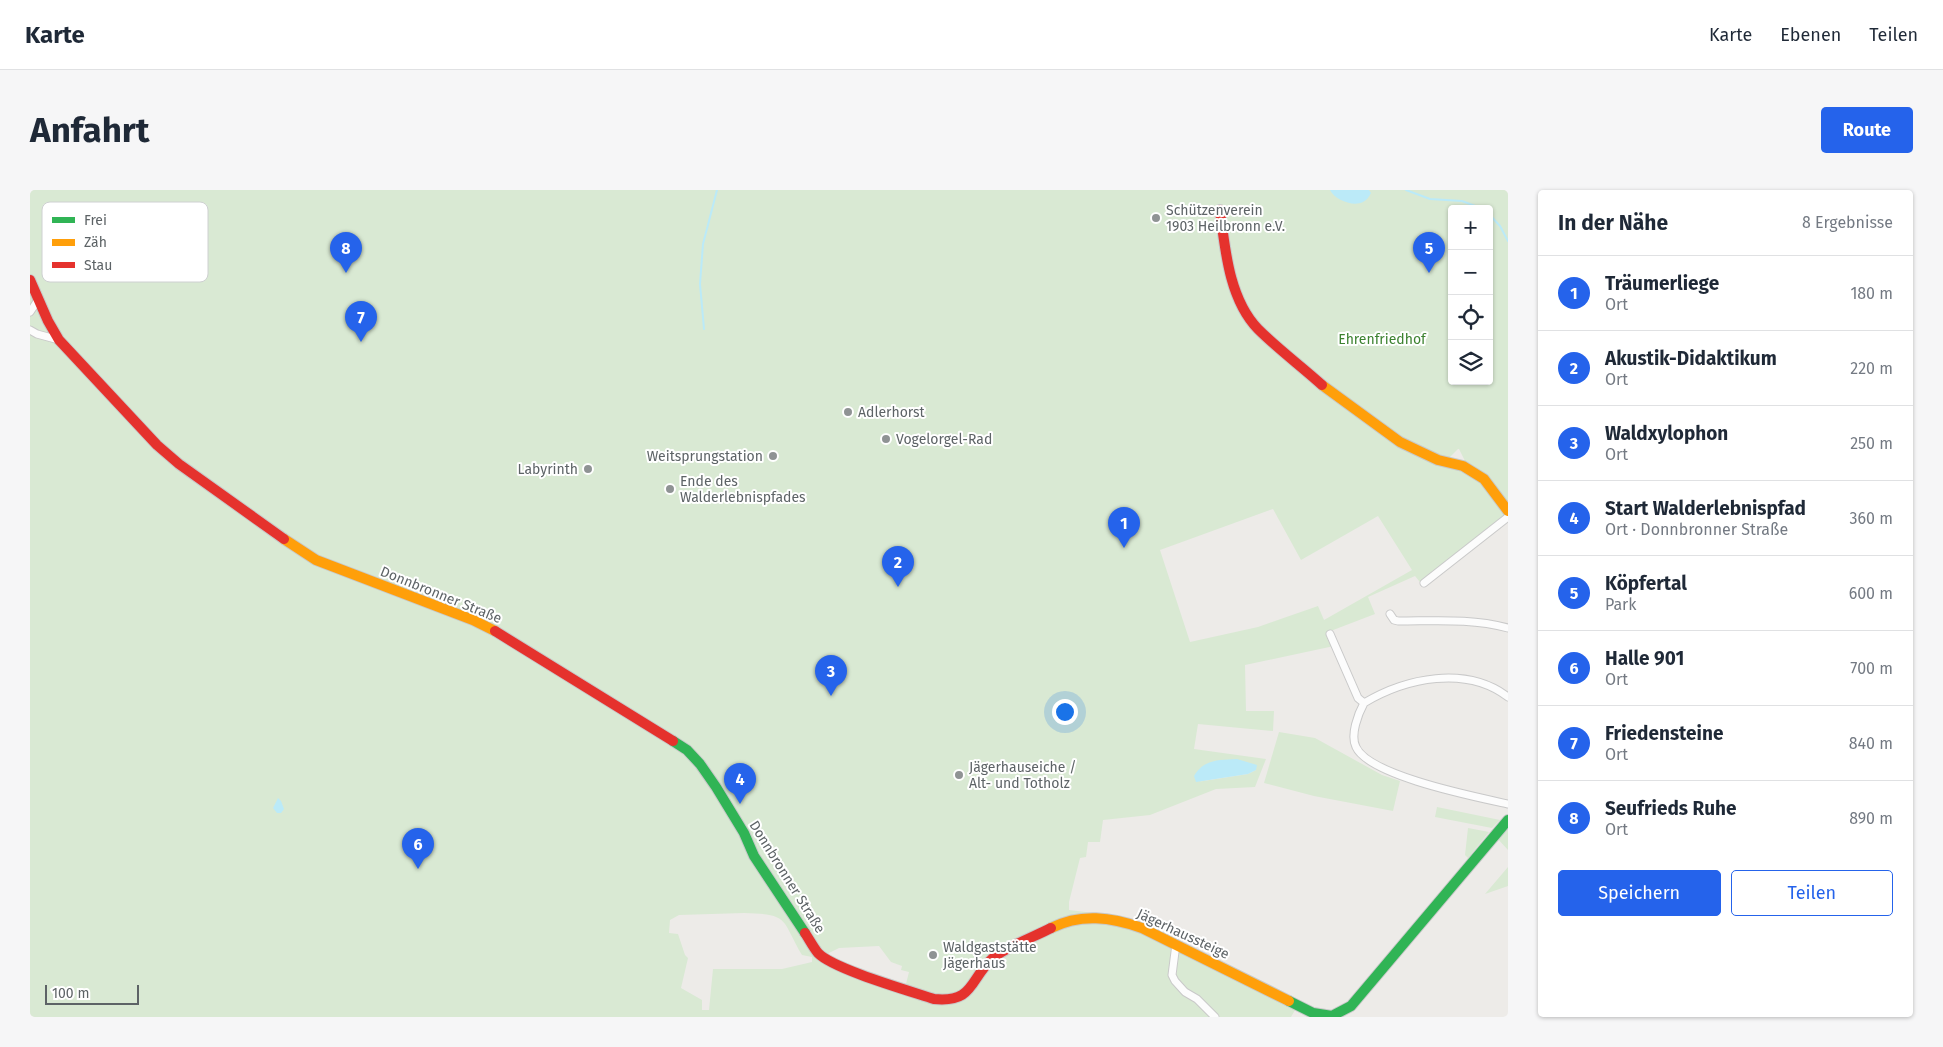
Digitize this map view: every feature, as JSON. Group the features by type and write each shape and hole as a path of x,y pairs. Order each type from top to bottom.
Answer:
{"street":[{"path":"1220,210 1233,283 1245,311 1258,328 1331,393 1400,442 1438,460 1463,466 1484,479 1508,511"},
{"name":"Donnbronner Straße","path":"30,280 48,321 59,340 157,445 187,470 312,558 485,626 532,653 687,750 700,764 716,788 744,833 754,856 818,953 822,956"},
{"path":"30,312 38,300"},
{"path":"30,330 59,340"},
{"path":"1424,583 1508,517"},
{"path":"1390,614 1394,620 1398,621 1471,620 1508,628"},
{"path":"1330,634 1358,698 1364,702"},
{"path":"1508,698 1470,680 1440,679 1412,682 1382,692 1364,702 1360,710 1354,740 1359,752 1366,759 1393,772 1436,788 1508,804"},
{"name":"Jägerhaussteige","path":"822,956 853,971 944,1001 956,999 965,994 973,986 985,964 994,957 1065,921 1087,917 1128,923 1176,944 1313,1012 1323,1016 1332,1016 1351,1006 1506,821"},
{"path":"1176,944 1172,975 1175,982 1185,992 1197,999 1215,1017"}],"green space":[{"name":"Ehrenfriedhof","path":"30,190 1508,190 1508,520 1424,587 1415,576 1368,597 1375,614 1328,632 1334,646 1245,665 1246,711 1274,711 1273,731 1198,724 1194,749 1266,759 1255,787 1216,789 1150,815 1103,820 1100,842 1088,842 1086,857 1080,858 1069,902 1069,910 1102,914 1134,922 1295,1010 1291,1017 30,1017","holes":["1459,449 1469,469 1450,457","1273,509 1301,560 1378,516 1412,570 1324,620 1318,606 1258,627 1190,642 1160,550","1256,770 1248,774 1197,782","744,913 777,917 787,926 802,955 812,957 812,962 782,969 713,969 709,1010 702,1010 702,1000 681,988 688,958 685,955 678,934 669,933 670,920 679,915","879,946 891,962 902,966 901,970 909,972 906,984 879,977 825,955 839,948"]},
{"path":"1279,732 1315,738 1382,775 1400,781 1393,811 1314,796 1264,783"},
{"path":"1437,807 1500,820 1492,828 1435,817"},
{"path":"1508,823 1508,850 1496,837"},
{"path":"1468,828 1489,832 1468,858 1465,855"},
{"path":"1508,867 1508,886 1485,894"}],"water":[{"path":"1330,190 1369,190 1371,193 1364,201 1354,204 1340,200"},
{"path":"1237,759 1257,765 1256,770 1248,774 1196,782 1194,776 1207,763 1218,760"},
{"path":"278,798 284,809 281,813 277,813 273,808"}],"waterway":[{"path":"704,329 700,284 703,244 717,190"},
{"path":"1406,190 1430,199 1462,201 1472,205"},
{"path":"1493,218 1500,226 1508,241"}],"traffic: fast":[{"path":"673,741 687,750 700,764 716,787 744,833 754,856 805,933"},
{"path":"1289,1001 1313,1013 1332,1016 1351,1006 1508,820"}],"traffic: slow":[{"path":"1322,385 1400,442 1438,460 1463,466 1484,479 1508,511"},
{"path":"284,539 316,560 473,620 495,631"},
{"path":"1051,928 1074,920 1096,918 1130,924 1142,928 1289,1001"}],"traffic: jam":[{"path":"1220,210 1230,273 1248,317 1258,329 1322,385"},
{"path":"30,280 48,321 59,340 157,445 179,464 284,539"},
{"path":"495,631 673,741"},
{"path":"805,933 818,953 839,966 934,999 947,999 957,997 970,988 985,966 998,954 1051,928"}],"place":[{"name":"Schützenverein 1903 Heilbronn e.V.","path":"1156,218"},
{"name":"Seufrieds Ruhe","path":"346,273"},
{"name":"Köpfertal","path":"1429,273"},
{"name":"Friedensteine","path":"361,342"},
{"name":"Adlerhorst","path":"848,412"},
{"name":"Vogelorgel-Rad","path":"886,439"},
{"name":"Weitsprungstation","path":"773,456"},
{"name":"Labyrinth","path":"588,469"},
{"name":"Ende des Walderlebnispfades","path":"670,489"},
{"name":"Träumerliege","path":"1124,548"},
{"name":"Akustik-Didaktikum","path":"898,587"},
{"name":"Waldxylophon","path":"831,696"},
{"name":"Jägerhauseiche / Alt- und Totholz","path":"959,775"},
{"name":"Start Walderlebnispfad","path":"740,804"},
{"name":"Halle 901","path":"418,869"},
{"name":"Waldgaststätte Jägerhaus","path":"933,955"}]}
